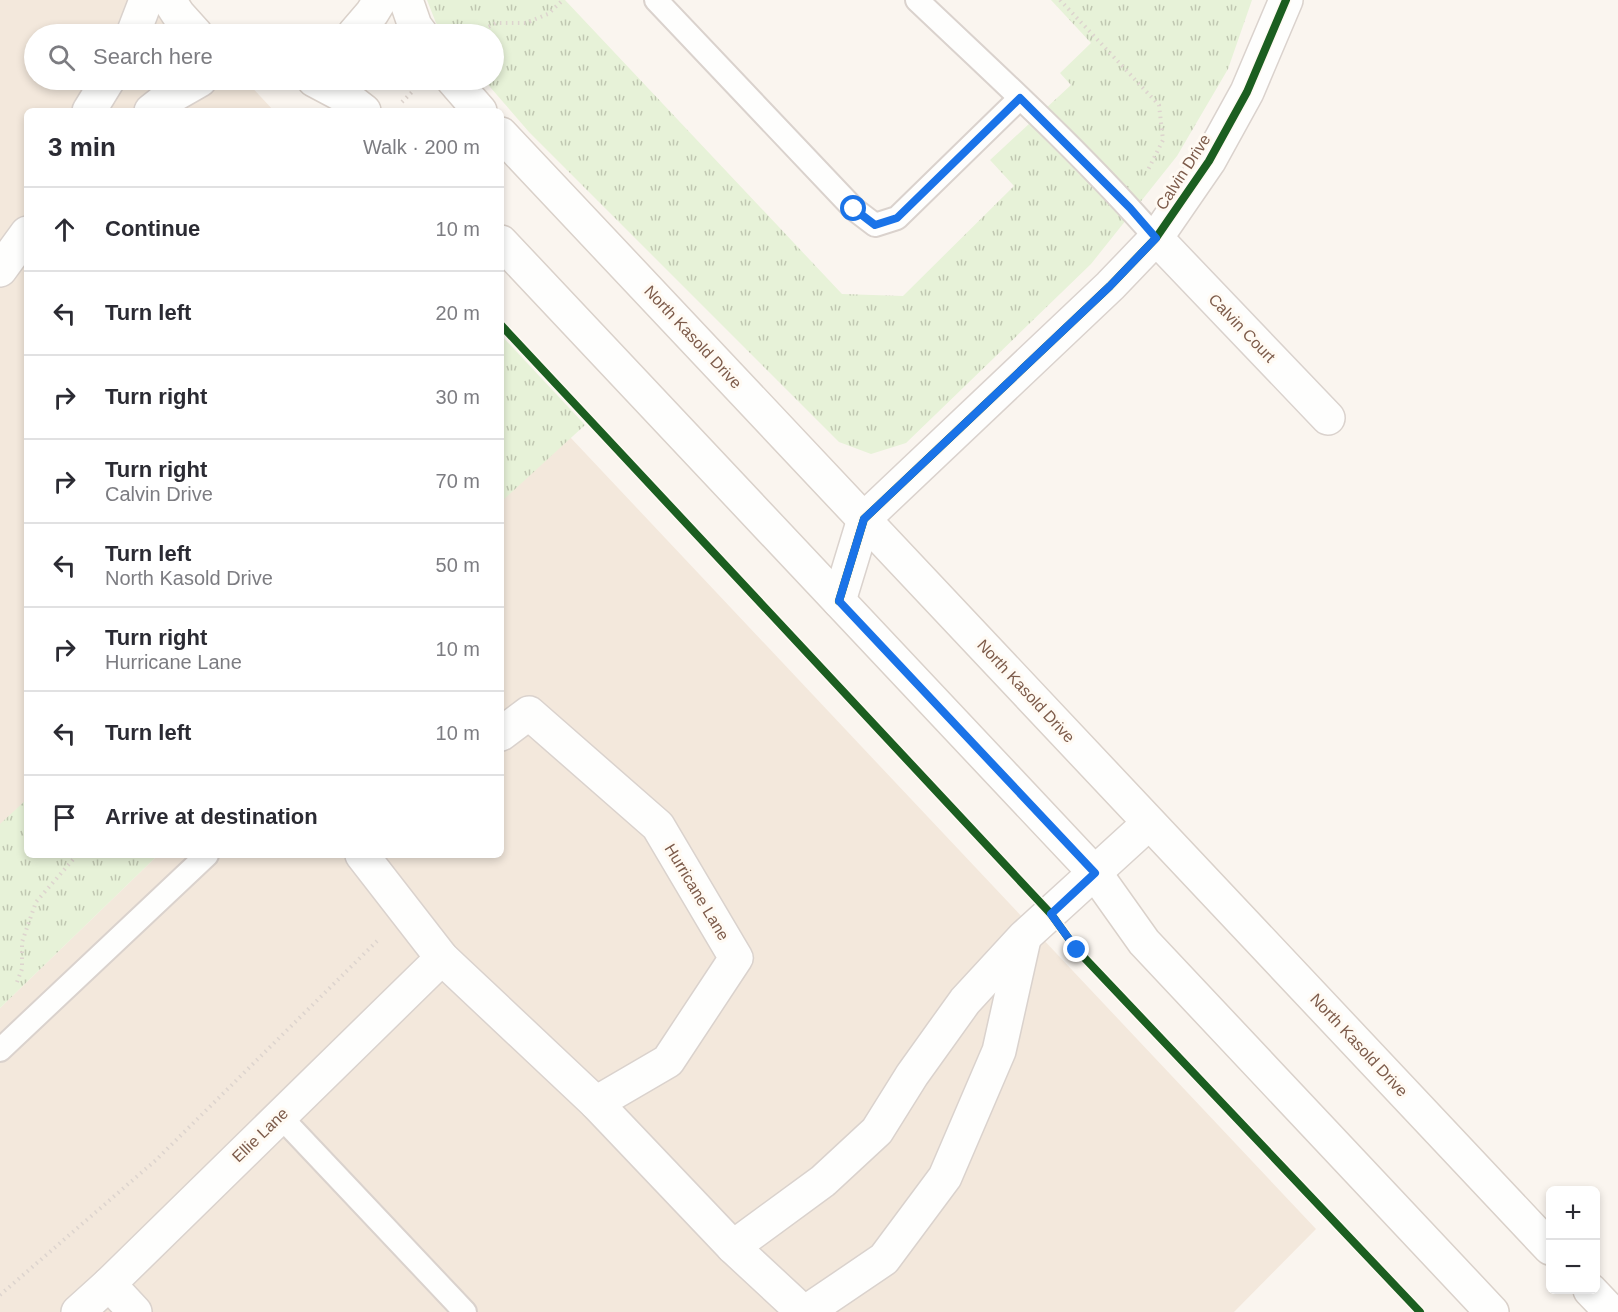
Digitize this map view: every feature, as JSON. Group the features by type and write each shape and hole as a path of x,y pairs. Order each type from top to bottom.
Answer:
{"street":[{"path":"137,24 146,0"},
{"path":"170,0 187,24"},
{"path":"363,24 380,0"},
{"path":"406,0 414,24"},
{"name":"Calvin Drive","path":"839,601 864,519 1110,286 1156,238 1209,161 1247,92 1286,0"},
{"path":"91,108 102,90"},
{"path":"155,108 181,90"},
{"path":"333,90 375,108"},
{"path":"462,90 477,108"},
{"name":"North Kasold Drive","path":"504,137 1546,1243"},
{"path":"0,270 24,237"},
{"name":"Calvin Court","path":"1156,238 1328,418"},
{"path":"504,245 1095,873 1144,942 1492,1312"},
{"name":"Hurricane Lane","path":"504,732 529,713 658,826 736,958 668,1061 596,1104"},
{"path":"733,1247 824,1181 877,1131 912,1075 964,1001 1024,937 1149,822"},
{"path":"364,858 442,957 596,1104 733,1247 805,1312 884,1258 945,1177 999,1051 1024,937"},
{"name":"Ellie Lane","path":"78,1312 442,957"},
{"path":"109,1284 135,1312"},
{"path":"1594,1294 1611,1312"}],"lane":[{"path":"656,0 854,209 875,225 897,218 1020,98"},
{"path":"917,0 1020,98 1130,208 1156,238"},
{"path":"0,1050 204,858"},
{"path":"279,1116 465,1312"}],"path":[{"path":"494,24 526,23 548,14 563,0"},
{"path":"1060,0 1159,105 1163,140 1130,208"},
{"path":"383,108 413,90"},
{"path":"16,987 22,969 22,942 36,902 74,858"},
{"path":"0,1295 156,1160 406,912"}],"shaded area":[{"path":"0,0 173,0 196,24 24,24 24,90 254,90 271,108 24,108 24,806 0,829"},
{"path":"570,437 1316,1229 1234,1312 0,1312 0,1008 155,858 504,858 504,497"}],"green space":[{"path":"427,0 565,0 842,294 903,296 1014,186 990,160 1071,85 1060,73 1091,43 1051,0 1252,0 1228,69 1177,156 1091,264 906,443 871,454 839,442 529,132 493,90 504,90 504,24 436,23"},
{"path":"504,338 585,425 504,499"},
{"path":"24,802 24,858 155,858 0,1008 0,824"}],"cycle path":[{"path":"839,601 864,519 1110,286 1156,238 1209,161 1247,92 1286,0"},
{"path":"504,328 1051,914 1077,950 1420,1312"}],"route":[{"path":"854,209 875,225 897,218 1020,98 1130,208 1156,238 1110,286 864,519 839,601 1095,873 1051,914 1077,950"}]}
